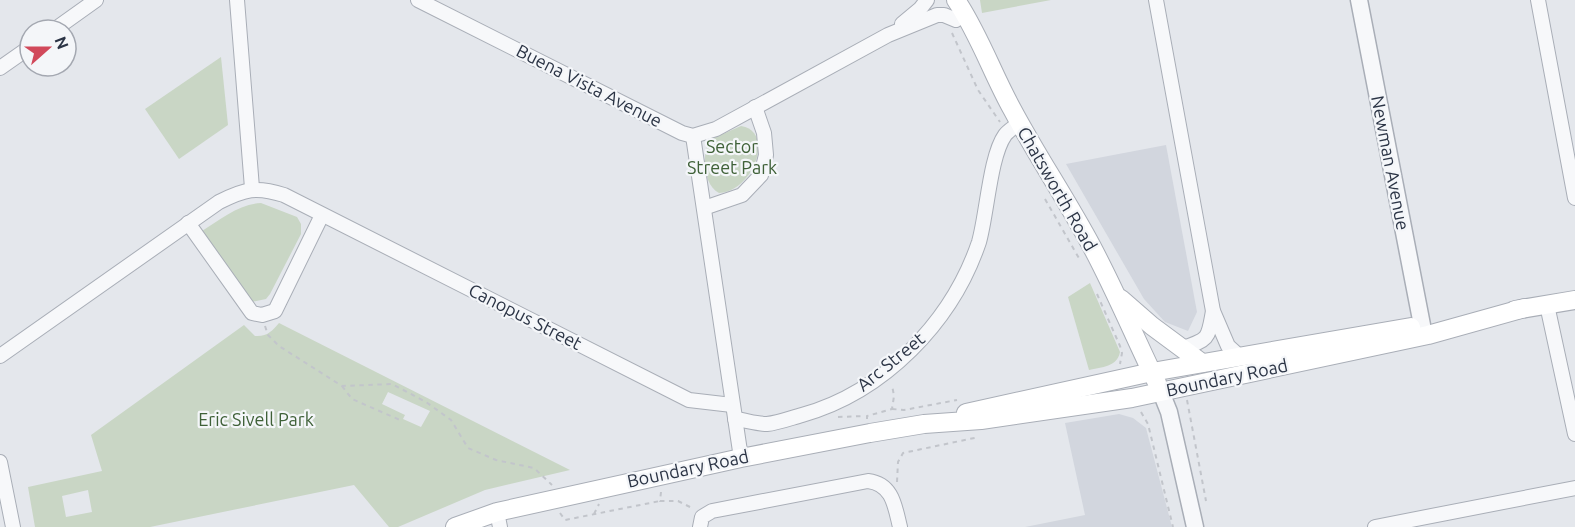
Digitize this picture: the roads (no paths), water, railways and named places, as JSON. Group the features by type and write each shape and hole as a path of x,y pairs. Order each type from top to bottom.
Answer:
{"main road":[{"name":"Chatsworth Road","path":"942,0 953,25 997,83"},
{"name":"Chatsworth Road","path":"956,0 978,38 997,83 1019,123 1091,245 1117,295 1161,392"},
{"name":"Chatsworth Road","path":"1117,295 1152,326 1202,363"},
{"name":"Boundary Road","path":"924,424 984,408 1152,372 1575,300"},
{"name":"Boundary Road","path":"455,527 498,519 556,498 741,458 924,424 1005,417 1086,406 1161,392 1428,335 1525,308"}],"street":[{"path":"71,18 96,0"},
{"path":"0,356 219,202 252,188 237,0"},
{"name":"Buena Vista Avenue","path":"418,0 682,133 693,136"},
{"path":"888,35 917,12 927,0"},
{"path":"1156,0 1214,311 1228,346 1239,356"},
{"name":"Newman Avenue","path":"1359,0 1422,325"},
{"path":"1538,0 1571,159 1575,198"},
{"path":"741,458 693,136 716,129 888,35 937,15 944,15 953,25"},
{"path":"0,68 18,55"},
{"path":"704,208 742,195 761,175 766,156 764,133 755,107"},
{"name":"Arc Street","path":"734,412 766,424 821,410 857,391 883,373 921,341 939,319 973,259 980,239 1002,141 1007,133 1019,123"},
{"name":"Canopus Street","path":"252,188 270,190 284,195 689,400 734,412"},
{"path":"188,224 252,313 262,315 275,311 322,215"},
{"path":"1547,305 1575,434"},
{"path":"1183,348 1202,342 1209,333 1214,311"},
{"path":"1161,392 1169,412 1195,527"},
{"path":"0,462 13,527"},
{"path":"701,522 712,511 868,481 891,486 890,493 900,527"},
{"path":"1375,527 1575,488"}],"park label":[{"name":"Sector Street Park","path":"732,157"},
{"name":"Eric Sivell Park","path":"256,420"}]}
